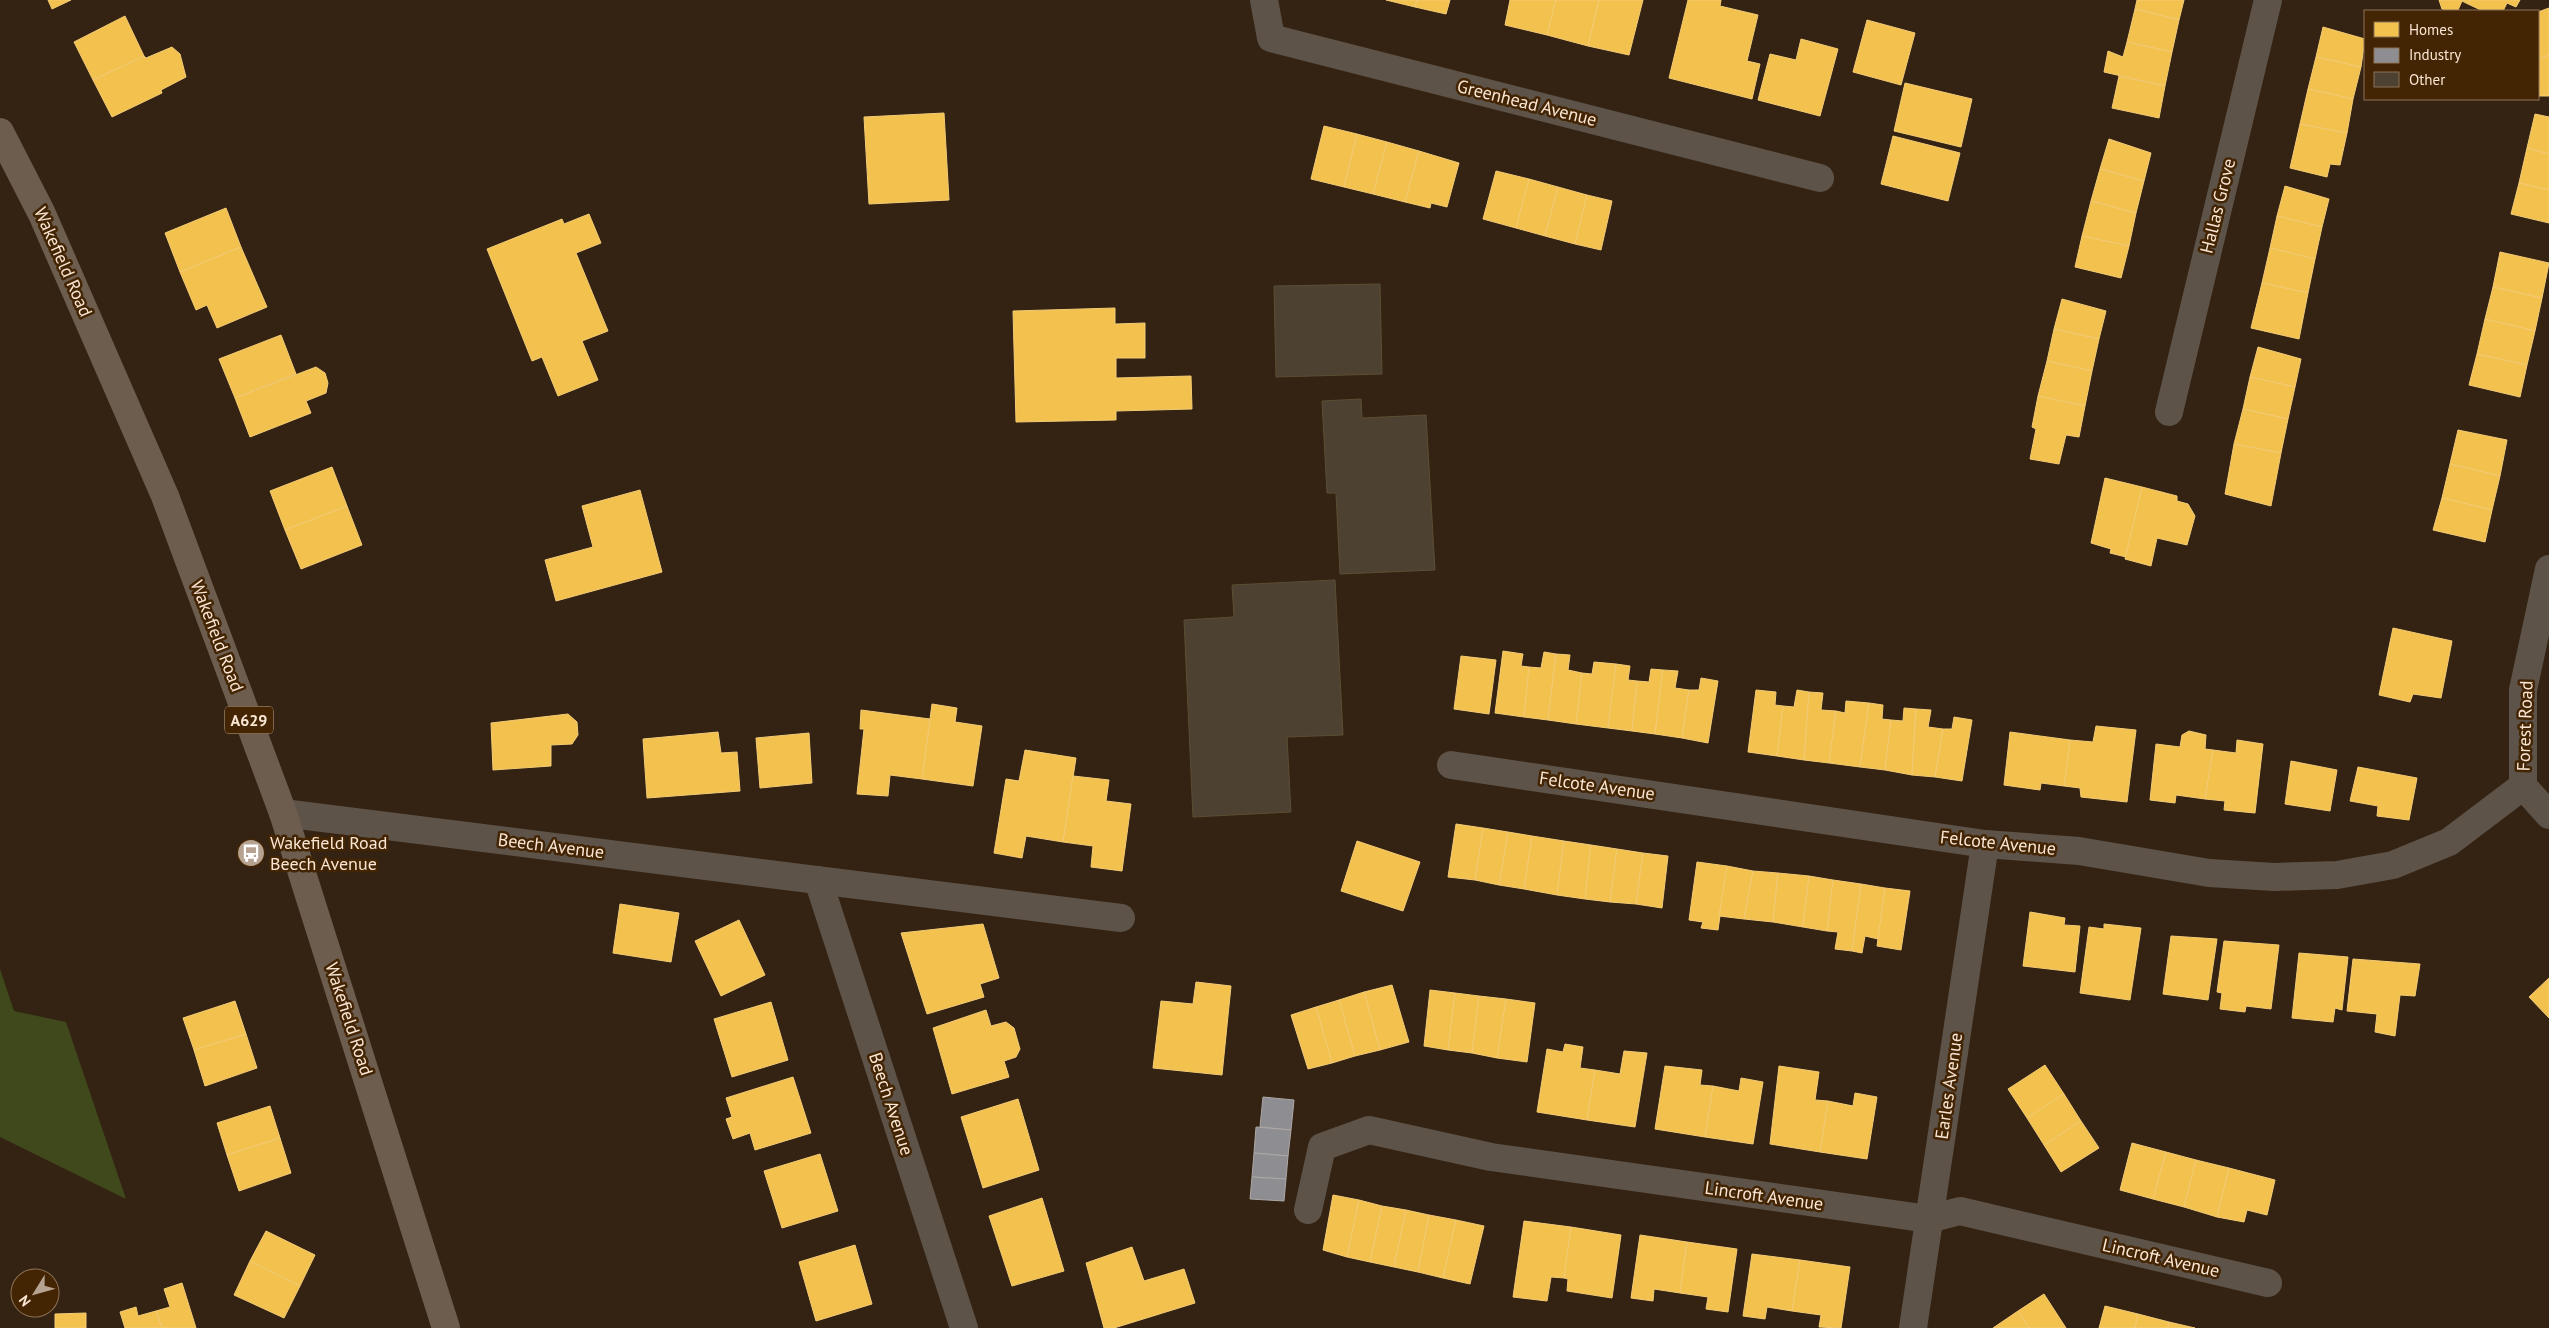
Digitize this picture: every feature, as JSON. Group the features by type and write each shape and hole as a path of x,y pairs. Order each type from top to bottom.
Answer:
{"highway":[{"name":"Wakefield Road","path":"0,132 42,214 165,496 283,812 446,1328"}],"street":[{"name":"Greenhead Avenue","path":"1264,0 1272,38 1820,178"},
{"name":"Hallas Grove","path":"2169,412 2268,0"},
{"name":"Forest Road","path":"2549,569 2523,690 2523,786 2549,815"},
{"name":"Felcote Avenue","path":"1451,765 1985,844 2079,851 2209,873 2274,877 2336,875 2393,865 2449,842 2523,786"},
{"name":"Beech Avenue","path":"283,812 1121,918"},
{"name":"Earles Avenue","path":"1913,1328 1985,844"},
{"name":"Beech Avenue","path":"818,880 964,1328"},
{"name":"Lincroft Avenue","path":"1308,1210 1322,1147 1369,1130 1491,1157 1929,1219 1960,1211 2268,1283"}],"green space":[{"path":"0,969 14,1011 66,1022 126,1199 0,1137"}],"building: Homes":[{"path":"48,0 71,0 52,9"},
{"path":"1386,0 1417,0 1415,7"},
{"path":"1417,0 1450,0 1446,14 1415,7"},
{"path":"1510,0 1556,0 1547,35 1505,25"},
{"path":"1556,0 1599,0 1588,46 1547,35"},
{"path":"1599,0 1643,0 1629,55 1588,46"},
{"path":"1688,0 1721,0 1720,6 1758,15 1747,61 1760,64 1752,99 1669,78"},
{"path":"2137,0 2184,0 2179,20 2135,9"},
{"path":"2439,0 2470,0 2468,4 2462,1 2458,10 2442,9"},
{"path":"2470,0 2520,0 2516,7 2507,3 2504,10 2481,10 2468,4"},
{"path":"2549,8 2549,55 2539,59 2539,12"},
{"path":"2135,9 2179,20 2172,52 2127,42"},
{"path":"125,16 144,56 93,80 74,42"},
{"path":"1867,20 1915,33 1901,85 1853,72"},
{"path":"2323,27 2364,39 2361,67 2316,57"},
{"path":"1801,39 1838,49 1820,116 1758,100 1770,54 1796,60"},
{"path":"2127,42 2172,52 2165,86 2104,72 2108,51 2123,57"},
{"path":"172,47 180,54 186,77 161,90 162,93 112,117 93,80 144,56 146,58"},
{"path":"2549,55 2549,96 2539,96 2539,59"},
{"path":"2316,57 2361,67 2353,99 2308,89"},
{"path":"2119,76 2165,86 2159,118 2112,108"},
{"path":"1905,83 1972,99 1961,147 1894,131"},
{"path":"2308,89 2353,99 2347,133 2300,124"},
{"path":"944,113 949,200 869,204 864,117"},
{"path":"2535,114 2549,117 2549,154 2527,148"},
{"path":"2300,124 2347,133 2340,165 2330,164 2327,177 2290,168"},
{"path":"1324,126 1357,134 1344,187 1311,179"},
{"path":"1357,134 1387,142 1373,194 1344,187"},
{"path":"1893,136 1960,153 1948,201 1881,184"},
{"path":"2109,139 2151,153 2144,181 2100,169"},
{"path":"1387,142 1419,151 1405,202 1373,194"},
{"path":"2527,148 2549,154 2549,190 2519,183"},
{"path":"1419,151 1459,163 1447,207 1431,203 1430,208 1405,202"},
{"path":"2100,169 2144,181 2136,213 2091,201"},
{"path":"1496,171 1529,179 1516,228 1483,219"},
{"path":"1529,179 1558,187 1545,236 1516,228"},
{"path":"2519,183 2549,190 2549,223 2511,214"},
{"path":"2285,186 2329,199 2322,227 2277,216"},
{"path":"1558,187 1587,195 1575,244 1545,236"},
{"path":"1587,195 1612,201 1601,250 1575,244"},
{"path":"2091,201 2136,213 2129,246 2082,236"},
{"path":"226,208 241,247 180,272 165,233"},
{"path":"589,214 601,243 576,253 608,331 582,341 598,380 558,396 542,357 532,361 487,249 562,219 564,224"},
{"path":"2277,216 2322,227 2315,259 2270,248"},
{"path":"2082,236 2129,246 2121,278 2075,267"},
{"path":"241,247 267,307 217,328 207,305 196,310 180,272"},
{"path":"2270,248 2315,259 2308,293 2262,283"},
{"path":"2500,252 2549,263 2542,298 2493,287"},
{"path":"2262,283 2308,293 2299,339 2251,328"},
{"path":"2493,287 2542,298 2535,331 2485,319"},
{"path":"2062,299 2106,311 2099,339 2054,329"},
{"path":"1115,308 1115,324 1145,323 1145,358 1116,358 1116,378 1191,376 1192,409 1116,411 1116,420 1016,422 1013,311"},
{"path":"2485,319 2535,331 2527,365 2477,354"},
{"path":"2054,329 2099,339 2092,371 2047,361"},
{"path":"281,335 296,374 235,398 219,359"},
{"path":"2258,347 2301,359 2295,387 2250,377"},
{"path":"2477,354 2527,365 2520,397 2469,385"},
{"path":"2047,361 2092,371 2085,406 2038,396"},
{"path":"316,367 325,373 328,383 326,393 306,401 311,413 250,437 235,398"},
{"path":"2250,377 2295,387 2288,419 2243,409"},
{"path":"2038,396 2085,406 2079,437 2066,435 2059,464 2030,459 2036,429 2032,427"},
{"path":"2243,409 2288,419 2281,453 2234,444"},
{"path":"2458,430 2507,440 2500,476 2450,464"},
{"path":"2234,444 2281,453 2271,506 2225,494"},
{"path":"2450,464 2500,476 2492,510 2442,498"},
{"path":"332,467 347,506 285,530 270,491"},
{"path":"2105,478 2142,487 2126,557 2110,553 2111,549 2091,543"},
{"path":"2142,487 2177,496 2177,501 2188,504 2195,516 2187,545 2157,538 2151,566 2125,559"},
{"path":"640,490 662,572 556,601 545,560 593,547 582,506"},
{"path":"2442,498 2492,510 2485,542 2433,530"},
{"path":"347,506 362,545 301,569 285,530"},
{"path":"2393,628 2452,641 2441,698 2413,694 2410,702 2379,695"},
{"path":"1503,651 1523,654 1521,666 1529,667 1524,717 1495,713"},
{"path":"1544,652 1556,654 1548,720 1524,717 1529,667 1541,668"},
{"path":"1556,654 1570,655 1568,670 1582,673 1576,724 1548,720"},
{"path":"1461,656 1496,660 1489,714 1454,709"},
{"path":"1594,662 1616,664 1608,728 1576,724 1582,673 1592,674"},
{"path":"1616,664 1630,666 1628,680 1637,681 1632,731 1608,728"},
{"path":"1651,669 1663,670 1655,734 1632,731 1637,681 1649,682"},
{"path":"1663,670 1678,671 1675,688 1689,690 1682,738 1655,734"},
{"path":"1701,678 1718,681 1708,743 1682,738 1689,690 1699,690"},
{"path":"1756,690 1776,692 1775,705 1783,706 1777,756 1748,752"},
{"path":"1797,690 1809,692 1804,760 1777,756 1783,706 1794,707"},
{"path":"1809,692 1823,693 1821,710 1836,711 1829,763 1804,760"},
{"path":"1846,701 1869,703 1860,767 1829,763 1836,711 1845,713"},
{"path":"1869,703 1883,705 1882,719 1891,720 1885,770 1860,767"},
{"path":"932,704 957,708 955,722 982,726 973,786 922,779"},
{"path":"1904,708 1916,709 1912,775 1885,770 1891,720 1903,721"},
{"path":"1916,709 1931,710 1928,727 1943,729 1935,777 1912,775"},
{"path":"861,710 930,719 922,779 890,775 888,796 857,794 864,729 860,729"},
{"path":"568,714 577,722 578,735 572,744 551,745 551,766 493,770 491,723"},
{"path":"1954,717 1972,720 1962,781 1935,777 1943,729 1952,729"},
{"path":"2096,726 2136,730 2127,802 2081,797 2080,788 2064,786 2070,740 2093,742"},
{"path":"2189,731 2206,735 2205,749 2213,750 2205,799 2176,795 2175,803 2150,800 2156,744 2180,747 2182,735"},
{"path":"718,732 721,753 737,752 740,791 647,798 643,739"},
{"path":"2010,732 2070,740 2064,786 2041,783 2040,790 2004,785"},
{"path":"809,733 812,783 760,788 756,738"},
{"path":"2237,740 2263,744 2255,813 2224,810 2225,801 2205,799 2213,750 2236,753"},
{"path":"1025,750 1076,758 1063,842 1026,836 1022,858 994,853 1006,779 1019,781"},
{"path":"2291,761 2337,770 2330,811 2285,804"},
{"path":"2358,767 2417,778 2409,820 2377,816 2378,806 2350,801"},
{"path":"1073,776 1109,780 1106,801 1131,804 1122,871 1091,867 1093,846 1063,842"},
{"path":"1456,824 1483,828 1475,880 1448,877"},
{"path":"1483,828 1508,832 1499,885 1475,880"},
{"path":"1508,832 1532,836 1524,889 1499,885"},
{"path":"1532,836 1564,841 1557,895 1524,889"},
{"path":"1357,841 1420,862 1403,911 1341,891"},
{"path":"1564,841 1591,845 1585,899 1557,895"},
{"path":"1591,845 1617,849 1610,902 1585,899"},
{"path":"1617,849 1643,853 1636,904 1610,902"},
{"path":"1643,853 1668,856 1662,908 1636,904"},
{"path":"1697,862 1727,866 1718,930 1701,928 1703,922 1689,920"},
{"path":"1727,866 1753,871 1744,919 1719,916"},
{"path":"1753,871 1778,873 1773,922 1744,919"},
{"path":"1778,873 1809,876 1803,927 1773,922"},
{"path":"1809,876 1833,880 1827,931 1803,927"},
{"path":"1833,880 1861,884 1852,951 1835,949 1838,932 1827,931"},
{"path":"1861,884 1885,888 1878,939 1865,936 1862,953 1852,951"},
{"path":"1885,888 1910,891 1901,950 1877,946"},
{"path":"620,904 679,913 671,962 613,953"},
{"path":"2030,912 2065,918 2064,925 2080,926 2075,972 2023,966"},
{"path":"739,920 765,975 721,996 695,941"},
{"path":"983,924 999,978 980,984 984,997 927,1014 901,933"},
{"path":"2104,924 2141,928 2130,1000 2080,993 2089,927 2104,929"},
{"path":"2171,936 2217,939 2208,1000 2163,994"},
{"path":"2224,941 2279,945 2271,1009 2246,1006 2245,1012 2220,1009 2222,993 2217,992"},
{"path":"2299,953 2348,957 2342,1010 2335,1008 2333,1022 2292,1018"},
{"path":"2353,959 2420,964 2415,996 2400,995 2395,1036 2375,1032 2377,1014 2347,1011"},
{"path":"2549,978 2549,1018 2529,997"},
{"path":"1196,982 1231,986 1222,1075 1153,1068 1161,1001 1193,1004"},
{"path":"1392,985 1409,1042 1380,1050 1364,992"},
{"path":"1430,990 1455,993 1448,1050 1424,1046"},
{"path":"1364,992 1380,1050 1355,1056 1339,1000"},
{"path":"1455,993 1479,996 1472,1053 1448,1050"},
{"path":"1479,996 1506,999 1497,1058 1472,1053"},
{"path":"1506,999 1535,1003 1527,1062 1497,1058"},
{"path":"1339,1000 1355,1056 1332,1063 1316,1007"},
{"path":"235,1001 246,1034 194,1050 183,1018"},
{"path":"771,1002 788,1060 732,1077 714,1019"},
{"path":"1316,1007 1332,1063 1308,1069 1291,1015"},
{"path":"986,1010 991,1026 1006,1022 1014,1028 1020,1049 1016,1057 1004,1061 1009,1077 952,1094 933,1028"},
{"path":"246,1034 257,1068 205,1086 194,1050"},
{"path":"1565,1044 1583,1047 1580,1068 1595,1070 1587,1120 1537,1112 1547,1049 1563,1052"},
{"path":"1624,1051 1647,1053 1635,1127 1587,1120 1595,1070 1620,1074"},
{"path":"2045,1065 2064,1094 2027,1118 2008,1089"},
{"path":"1665,1066 1702,1070 1700,1085 1713,1086 1705,1137 1655,1129"},
{"path":"1779,1066 1819,1072 1815,1100 1828,1101 1820,1152 1770,1144"},
{"path":"793,1077 811,1133 755,1150 750,1133 733,1139 726,1119 732,1117 726,1098"},
{"path":"1741,1078 1763,1082 1753,1144 1705,1137 1713,1086 1739,1091"},
{"path":"1855,1093 1877,1097 1867,1159 1820,1152 1828,1101 1853,1106"},
{"path":"2064,1094 2081,1121 2044,1145 2027,1118"},
{"path":"1018,1099 1039,1170 983,1188 961,1117"},
{"path":"270,1106 280,1138 227,1155 217,1123"},
{"path":"2081,1121 2099,1148 2061,1172 2044,1145"},
{"path":"280,1138 291,1173 239,1191 227,1155"},
{"path":"2132,1143 2166,1152 2153,1199 2120,1190"},
{"path":"2166,1152 2196,1160 2184,1207 2153,1199"},
{"path":"820,1154 838,1211 782,1228 764,1171"},
{"path":"2196,1160 2229,1168 2217,1217 2184,1207"},
{"path":"2229,1168 2275,1180 2267,1215 2247,1210 2244,1222 2217,1217"},
{"path":"1333,1195 1359,1200 1347,1257 1323,1250"},
{"path":"1042,1198 1064,1271 1012,1286 989,1216"},
{"path":"1359,1200 1382,1206 1370,1262 1347,1257"},
{"path":"1382,1206 1406,1210 1394,1267 1370,1262"},
{"path":"1406,1210 1429,1215 1418,1272 1394,1267"},
{"path":"1429,1215 1456,1220 1443,1278 1418,1272"},
{"path":"1456,1220 1484,1226 1470,1284 1443,1278"},
{"path":"1524,1221 1571,1227 1564,1278 1551,1277 1547,1301 1513,1297"},
{"path":"1571,1227 1621,1235 1612,1298 1567,1291 1568,1279 1564,1278"},
{"path":"266,1231 315,1255 300,1286 250,1261"},
{"path":"1640,1235 1687,1242 1680,1293 1654,1289 1653,1301 1631,1298"},
{"path":"1687,1242 1737,1249 1728,1312 1706,1309 1708,1297 1680,1293"},
{"path":"855,1245 872,1304 816,1321 799,1262"},
{"path":"1132,1247 1144,1281 1184,1269 1195,1303 1114,1328 1104,1328 1086,1263"},
{"path":"1752,1254 1800,1260 1792,1311 1767,1307 1765,1319 1743,1316"},
{"path":"1800,1260 1850,1267 1841,1328 1819,1327 1821,1315 1792,1311"},
{"path":"250,1261 300,1286 284,1318 234,1295"},
{"path":"182,1283 196,1328 162,1328 156,1311 170,1307 164,1289"},
{"path":"2044,1294 2066,1328 2029,1328 2018,1311"},
{"path":"2105,1306 2138,1314 2135,1328 2099,1328"},
{"path":"136,1307 138,1316 156,1311 162,1328 125,1328 120,1312"},
{"path":"2018,1311 2029,1328 1993,1328"},
{"path":"86,1313 86,1328 55,1328 55,1318 60,1318 60,1314"},
{"path":"2138,1314 2169,1322 2168,1328 2135,1328"},
{"path":"2169,1322 2195,1328 2168,1328"}],"building: Industry":[{"path":"1263,1097 1294,1100 1291,1130 1260,1127"},
{"path":"1256,1127 1291,1130 1288,1156 1254,1153"},
{"path":"1254,1153 1288,1156 1286,1179 1252,1177"},
{"path":"1252,1177 1286,1179 1284,1201 1250,1199"}],"building: Other":[{"path":"1380,284 1382,374 1276,377 1274,286"},
{"path":"1361,399 1362,418 1426,415 1435,570 1340,574 1336,493 1327,493 1322,401"},
{"path":"1335,580 1343,735 1287,737 1291,812 1193,817 1184,620 1234,617 1232,585"}],"place":[{"name":"Wakefield Road Beech Avenue","path":"251,853"}]}
